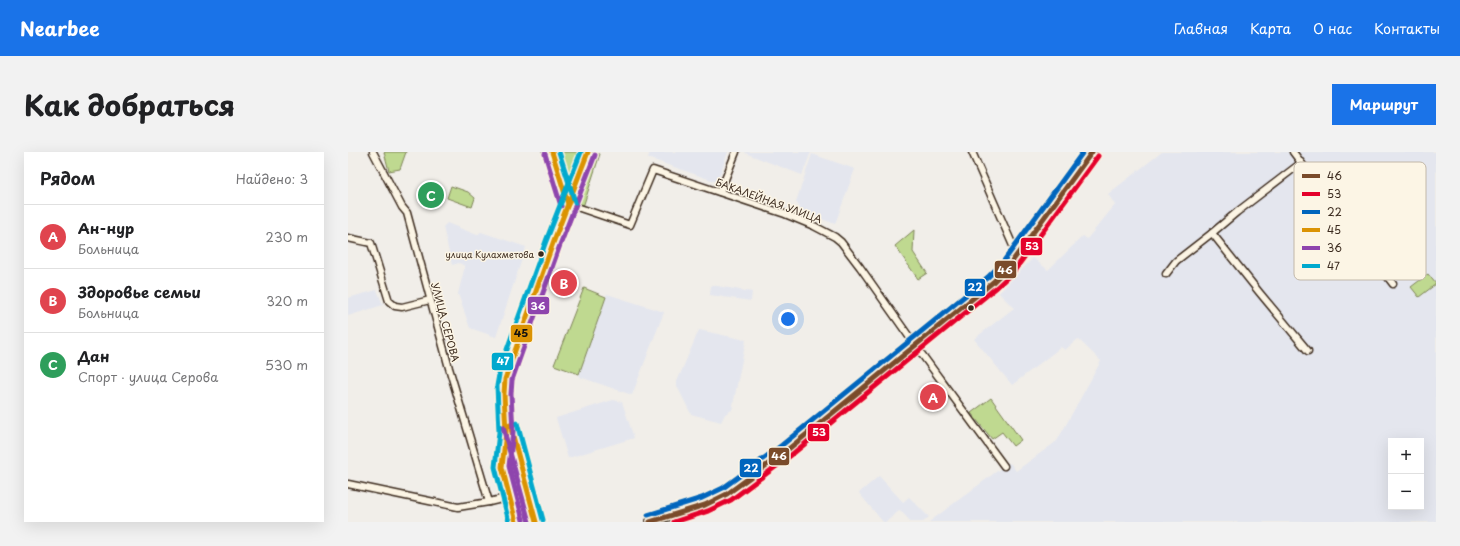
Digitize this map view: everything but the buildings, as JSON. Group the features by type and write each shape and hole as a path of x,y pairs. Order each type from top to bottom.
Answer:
{"main road":[{"path":"552,152 568,204"},
{"path":"516,522 509,498 502,462 506,433 503,389 507,371 588,152"},
{"path":"650,522 705,505 728,494 786,451 993,281 1008,267 1092,152"},
{"path":"556,165 563,174 571,178 576,177 580,173"},
{"path":"503,389 508,417 527,493 536,522"}],"street":[{"name":"УЛИЦА СЕРОВА","path":"373,152 402,208 407,213 430,300 489,502"},
{"path":"546,152 556,165"},
{"path":"720,192 736,152"},
{"path":"972,152 1017,255"},
{"path":"1293,152 1300,162"},
{"path":"1166,274 1176,261 1236,212 1294,168"},
{"name":"БАКАЛЕЙНАЯ УЛИЦА","path":"568,204 630,226 653,170 786,214 835,237 841,242 860,267 1004,466"},
{"path":"1212,233 1308,351"},
{"path":"348,238 371,243 389,301 395,306 402,307 430,300"},
{"path":"1390,280 1393,284"},
{"path":"348,484 458,507 509,498 527,493"}],"shaded area":[{"path":"650,152 728,152 717,182 648,158"},
{"path":"811,152 802,175 745,153"},
{"path":"1162,152 1436,152 1436,522 929,522 1008,463 1011,464 1016,471 1057,441 1101,361 1078,339 1065,350 1061,347 1012,385 974,339 1014,308 999,293 1033,258 1048,270 1083,236 1087,239 1115,205 1108,194"},
{"path":"812,154 855,169 835,224 803,212 796,202"},
{"path":"447,223 477,235 481,232 526,247 496,337 470,328 458,294 465,266 459,263 452,265 443,227"},
{"path":"711,285 752,292 751,301 710,295"},
{"path":"377,290 383,305 348,316 348,298"},
{"path":"607,294 664,312 632,395 580,377 579,374"},
{"path":"699,330 746,340 732,410 725,414 721,422 691,414 676,384"},
{"path":"613,400 622,402 634,438 568,458 556,418"},
{"path":"879,476 903,502 909,497 929,517 923,522 911,522 900,510 886,522 883,522 859,493"}],"green space":[{"path":"384,152 406,152 400,169 389,171"},
{"path":"554,152 585,152 577,172 570,176 561,168"},
{"path":"592,152 600,154 583,207 574,202"},
{"path":"451,186 468,192 475,198 472,207 447,198"},
{"path":"914,230 913,252 927,273 918,279 895,246"},
{"path":"1428,274 1436,284 1419,297 1411,287 1420,280 1426,280 1426,276"},
{"path":"584,288 606,297 579,374 554,365"},
{"path":"991,398 1021,440 1013,446 1002,432 992,439 971,413"},
{"path":"510,442 521,487 521,489 515,491 508,474 508,454"},
{"path":"522,499 525,502 531,522 522,522 517,503"}],"transit line":[{"name":"45","path":"552,152 568,204"},
{"name":"47","path":"559,152 575,202"},
{"name":"47","path":"509,522 495,467 499,432 497,386 500,369 546,241 581,152"},
{"name":"45","path":"516,522 502,467 506,432 504,394 505,379 553,243 588,152"},
{"name":"22","path":"648,515 702,498 723,488 782,445 988,277 1003,262 1083,152"},
{"name":"46","path":"650,522 705,505 727,494 786,451 993,282 1008,267 1092,152"},
{"name":"36","path":"545,154 561,206"},
{"name":"36","path":"523,520 509,466 513,432 511,394 512,380 560,245 595,155"},
{"name":"53","path":"674,522 708,511 731,500 790,456 997,287 1014,271 1098,156"},
{"name":"47","path":"517,423 543,520"},
{"name":"45","path":"510,425 536,522"},
{"name":"36","path":"503,427 529,522"}],"place":[{"name":"Дан","path":"431,195"},
{"name":"улица Кулахметова","path":"541,254"},
{"name":"Здоровье семьи","path":"564,283"},
{"name":"Ан-нур","path":"933,397"}]}
